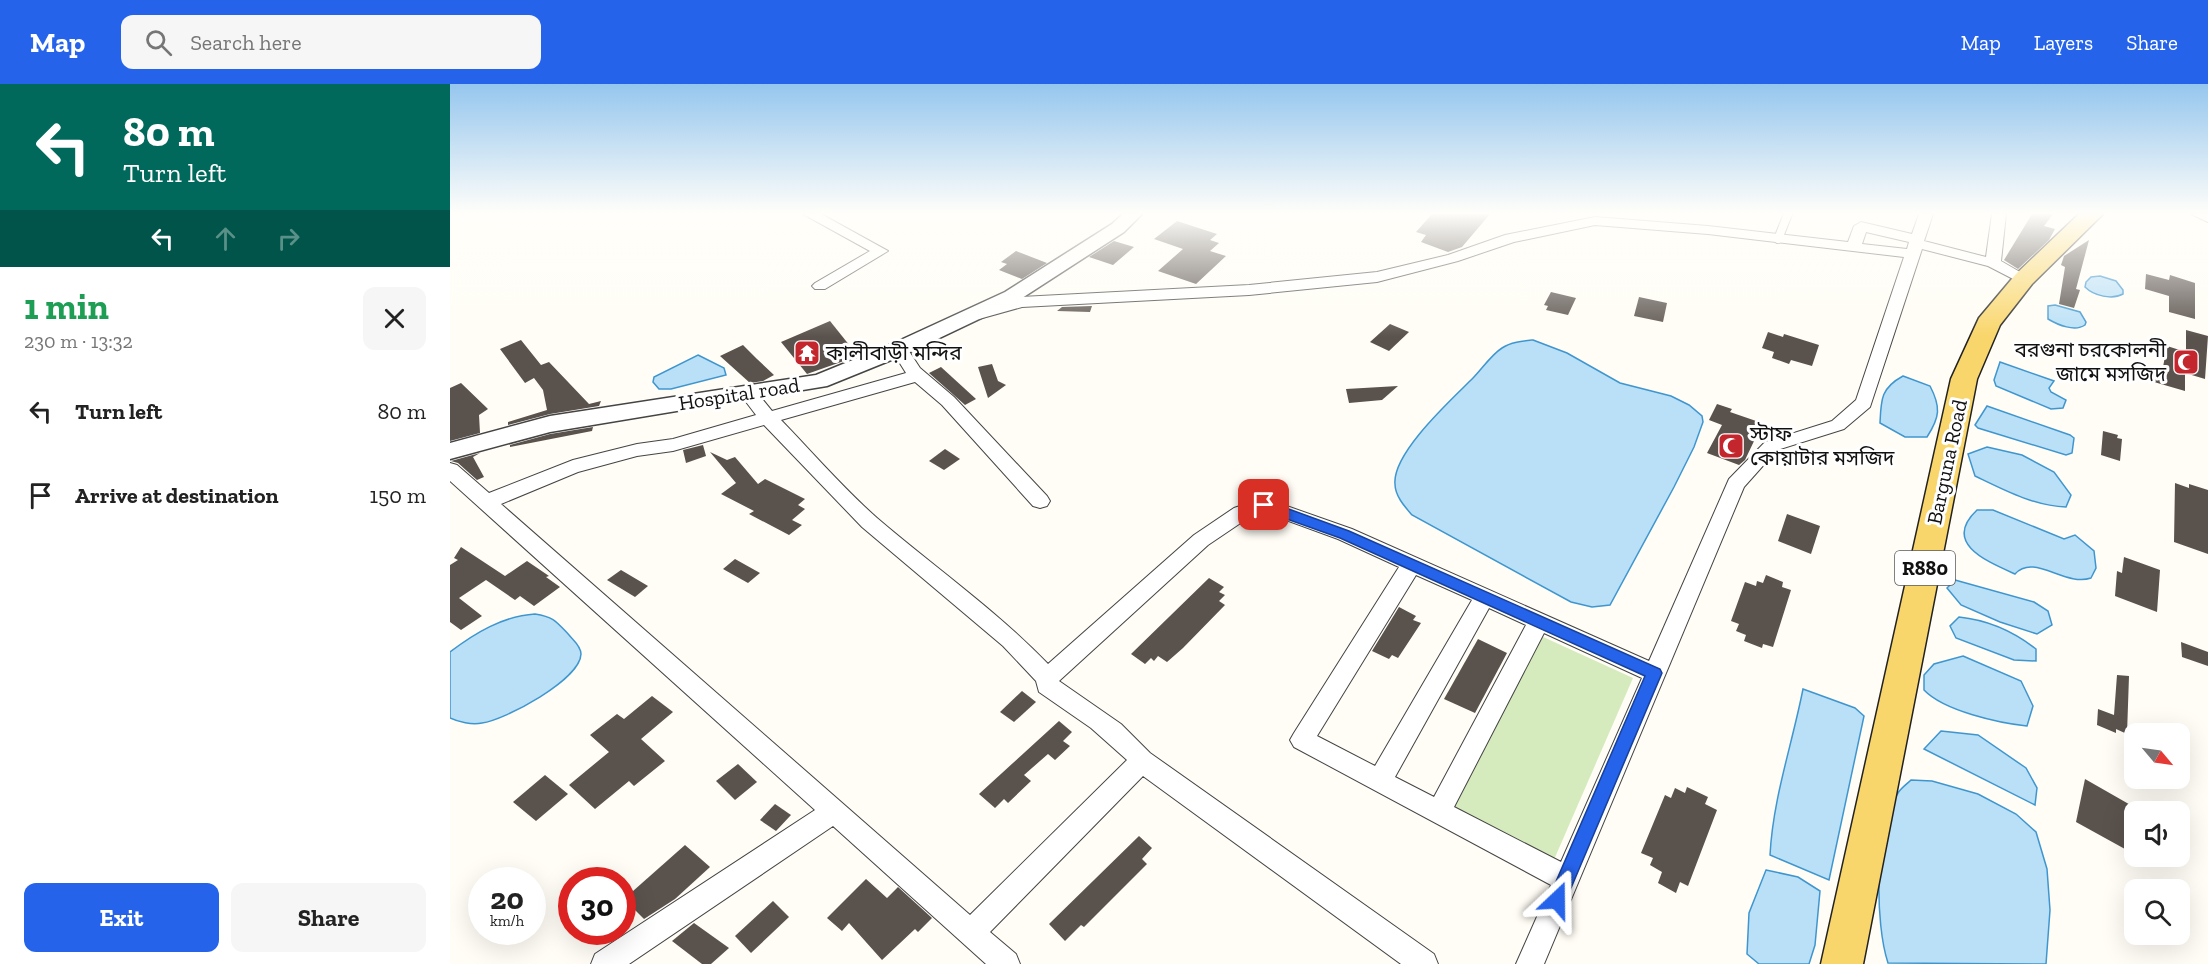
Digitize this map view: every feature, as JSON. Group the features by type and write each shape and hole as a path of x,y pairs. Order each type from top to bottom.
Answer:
{"main road":[{"name":"Barguna Road","path":"1842,964 1964,379 1988,323 2024,279 2049,255"}],"street":[{"path":"820,286 874,255"},
{"name":"Hospital road","path":"450,451 560,422 820,381 900,352 1012,296 1076,255"},
{"path":"965,318 1021,302 1249,290 1377,277 1461,255"},
{"path":"1530,964 1736,484 1771,446 1838,425 1864,403 1912,255"},
{"path":"1957,255 1993,263 2024,279"},
{"path":"1993,263 1994,255"},
{"path":"900,352 916,374 964,417 1040,501"},
{"path":"486,502 573,467 637,450 673,445 916,374"},
{"path":"749,394 768,418 869,522 971,604 1011,640 1047,678 1047,685 1125,742 1138,753 1142,761 1424,964"},
{"path":"450,470 1006,964"},
{"path":"1047,678 1201,540 1241,513 1264,505 1345,534 1654,673"},
{"path":"1411,565 1302,740 1566,879"},
{"path":"1380,781 1484,598"},
{"path":"1439,812 1539,622"},
{"path":"971,933 1142,761"},
{"path":"605,964 835,810"}],"green space":[{"path":"1541,636 1633,678 1553,862 1448,808"}],"water":[{"path":"2100,276 2116,281 2123,290 2123,294 2114,297 2103,296 2085,287 2091,277"},
{"path":"2055,305 2080,312 2086,322 2085,325 2072,328 2048,319 2048,306"},
{"path":"1533,340 1567,353 1620,383 1671,396 1689,405 1702,416 1703,422 1694,447 1610,605 1592,607 1571,602 1412,515 1397,493 1395,484 1397,471 1403,457 1425,427 1498,351 1513,343"},
{"path":"698,355 724,368 726,375 671,389 659,389 653,382 654,377"},
{"path":"2000,362 2054,381 2049,388 2051,392 2066,400 2063,408 2051,409 1996,386 1994,380"},
{"path":"1903,376 1930,386 1934,393 1938,412 1927,437 1905,437 1880,423 1881,407 1886,390"},
{"path":"1987,406 2070,435 2074,438 2072,453 2066,455 1978,428 1975,425"},
{"path":"1987,447 2022,455 2054,472 2071,495 2066,507 2042,504 2008,492 1975,476 1968,454"},
{"path":"1977,510 1993,510 2064,539 2075,535 2094,551 2096,568 2091,578 2081,580 2031,567 2015,574 1981,557 1972,550 1966,541 1964,532 1967,522"},
{"path":"1955,580 2034,602 2048,611 2052,625 2037,634 2000,622 1961,605 1947,588"},
{"path":"535,614 554,620 576,643 581,654 577,664 568,675 540,697 507,715 478,724 450,718 450,652 469,638 501,622"},
{"path":"1959,617 2000,627 2018,637 2036,649 2036,661 2014,660 1956,638 1950,626"},
{"path":"1963,656 2021,681 2033,706 2027,726 1972,715 1945,704 1924,690 1924,675 1934,664"},
{"path":"1803,689 1855,708 1864,716 1829,880 1770,855 1779,792"},
{"path":"1941,731 1978,735 2026,768 2037,788 2035,805 1924,749"},
{"path":"1911,780 1932,781 1978,794 2016,814 2036,832 2047,869 2050,910 2046,964 1888,963 1879,902 1881,852 1890,809 1899,791"},
{"path":"1766,870 1798,877 1820,891 1815,945 1809,964 1759,964 1747,954 1749,913"}],"building":[{"path":"1010,255 1027,255 1047,263 1022,279 999,270 1007,264 1001,262"},
{"path":"1092,255 1125,255 1113,265 1089,257"},
{"path":"1176,255 1226,256 1196,284 1158,271"},
{"path":"2007,255 2033,255 2018,269 2004,260"},
{"path":"2085,255 2076,289 2080,290 2074,308 2059,304 2065,267 2061,265 2064,256"},
{"path":"2146,274 2169,280 2170,275 2195,283 2195,319 2169,312 2169,296 2145,289"},
{"path":"1551,292 1576,298 1568,315 1546,310 1548,306 1544,305"},
{"path":"1639,297 1667,303 1663,322 1634,316"},
{"path":"1092,306 1090,312 1057,311 1062,307"},
{"name":"কালীবাড়ী মন্দির","path":"830,321 858,356 807,374 781,342"},
{"path":"1390,324 1409,332 1389,351 1370,342"},
{"path":"2186,330 2208,336 2205,379 2185,373 2185,391 2154,382 2154,365 2163,367 2167,346 2186,352"},
{"path":"1768,332 1783,337 1784,334 1819,345 1812,366 1791,360 1789,364 1772,358 1774,352 1762,348"},
{"path":"521,340 541,365 549,362 589,404 601,401 599,406 550,414 508,425 508,422 547,410 543,390 534,378 525,383 500,349"},
{"path":"743,345 774,375 763,381 750,383 720,356"},
{"path":"992,364 998,381 1006,385 988,398 978,367"},
{"path":"941,367 976,399 965,405 929,373"},
{"path":"461,383 488,409 479,415 480,433 450,441 450,388"},
{"path":"1398,386 1382,400 1349,403 1346,389"},
{"path":"1717,404 1732,409 1730,412 1759,422 1752,438 1755,439 1745,460 1739,465 1707,453 1722,425 1709,420"},
{"path":"593,427 592,431 510,447 510,445 550,434"},
{"path":"2103,431 2118,435 2117,438 2122,439 2120,461 2101,455"},
{"path":"703,445 706,456 686,463 683,450"},
{"path":"945,449 960,459 944,470 929,461"},
{"path":"710,452 727,460 735,457 758,484 765,479 805,499 798,505 805,509 792,520 802,525 789,535 749,514 754,511 721,494 736,483"},
{"path":"480,453 473,457 484,477 477,480 458,463 451,461"},
{"path":"2175,483 2189,488 2189,484 2208,490 2208,554 2174,542"},
{"path":"1787,514 1820,526 1811,554 1778,541"},
{"path":"461,547 505,576 527,561 549,576 546,577 560,587 534,606 520,596 515,600 486,580 459,598 482,616 461,630 450,622 450,565 458,560 454,558"},
{"path":"2124,557 2160,570 2157,612 2115,596 2117,571 2122,573"},
{"path":"735,559 760,573 748,583 723,569"},
{"path":"621,570 648,586 635,597 607,580"},
{"path":"1766,575 1783,582 1782,587 1791,590 1773,647 1763,644 1762,648 1744,641 1746,635 1736,631 1739,624 1731,621 1745,582 1756,586 1757,581 1763,583"},
{"path":"1209,578 1224,587 1219,592 1225,595 1219,601 1225,605 1183,648 1167,662 1158,656 1154,661 1151,658 1145,664 1131,654"},
{"path":"1399,607 1416,616 1413,620 1421,623 1398,658 1392,655 1389,659 1372,651"},
{"path":"1478,639 1507,653 1475,713 1444,699"},
{"path":"2181,642 2208,652 2208,666 2182,657"},
{"path":"2117,675 2129,676 2127,723 2124,723 2124,733 2116,729 2116,733 2097,725 2098,709 2114,715"},
{"path":"1022,691 1036,702 1014,722 1000,712"},
{"path":"652,696 673,712 641,739 665,761 634,786 629,781 595,809 569,785 609,752 590,735 617,714 624,719"},
{"path":"1059,721 1072,732 1063,741 1070,746 1055,760 1048,754 1024,775 1031,781 1008,803 1004,799 995,808 979,794"},
{"path":"738,764 757,782 735,800 716,781"},
{"path":"545,775 568,794 536,821 513,802"},
{"path":"2085,779 2124,801 2124,848 2076,822"},
{"path":"1687,787 1708,797 1705,804 1717,810 1688,886 1680,882 1676,893 1658,883 1662,872 1650,865 1653,858 1641,853 1665,795 1671,798 1675,788 1685,793"},
{"path":"775,804 791,815 776,831 760,820"},
{"path":"1139,836 1152,848 1142,859 1147,864 1084,927 1081,925 1065,941 1049,924"},
{"path":"685,845 710,867 675,899 644,919 636,911 636,888"},
{"path":"866,879 887,898 898,887 932,918 918,932 915,929 882,960 849,923 842,931 827,918"},
{"path":"773,901 789,917 751,953 735,936"},
{"path":"694,923 729,948 711,964 702,964 672,941"}],"place":[{"name":"কালীবাড়ী মন্দির","path":"807,353"},
{"name":"বরগুনা চরকোলনী জামে মসজিদ","path":"2186,362"},
{"name":"স্টাফ কোয়াটার মসজিদ","path":"1731,446"}],"route":[{"path":"1264,505 1345,534 1654,673 1557,900"}]}
